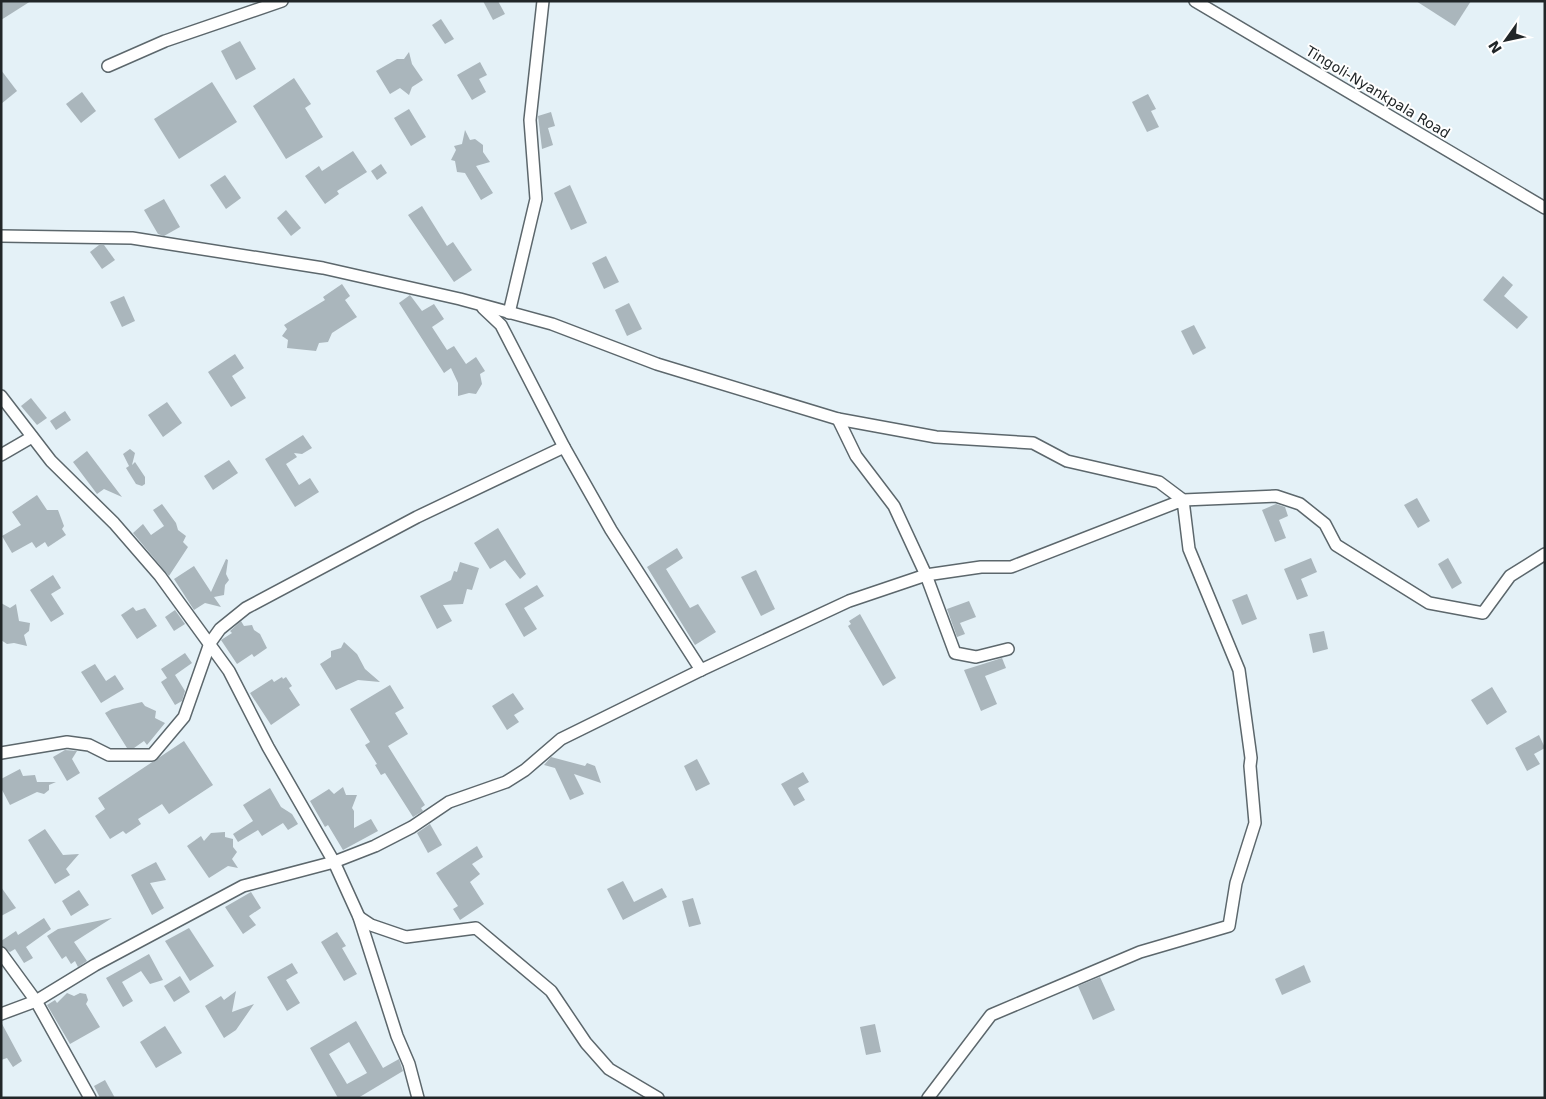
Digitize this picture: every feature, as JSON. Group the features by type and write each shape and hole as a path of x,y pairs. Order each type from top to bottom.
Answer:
{"street":[{"path":"108,66 165,41 282,1"},
{"path":"509,313 536,199 530,120 543,1"},
{"name":"Tingoli-Nyankpala Road","path":"1195,1 1545,208"},
{"path":"1,236 132,238 323,268 460,299 552,324 657,364 838,419 936,437 1034,443 1066,461 1159,482 1183,500 1190,549 1239,670 1251,758 1255,823 1236,883 1229,926 1140,952 991,1015 928,1098"},
{"path":"479,305 501,325 564,447 611,530 701,670"},
{"path":"1,396 51,460 114,523 160,576 229,671 268,748 334,862 359,917 398,1036 410,1064 418,1098"},
{"path":"838,419 856,456 894,506 926,575 955,653 976,657 1008,649"},
{"path":"1,455 32,437"},
{"path":"1,753 67,742 89,745 110,755 152,755 184,717 210,643 220,629 246,608 417,517 564,447"},
{"path":"1,1014 36,1001 94,965 243,886 334,862 375,846 412,827 449,802 506,782 526,770 561,739 701,670 849,601 926,575 981,566 1011,568 1183,500 1276,496 1300,504 1324,524 1336,545 1429,603 1483,614 1510,576 1545,554"},
{"path":"359,917 371,925 406,937 476,928 552,991 586,1043 610,1069 658,1098"},
{"path":"1,953 36,1001 90,1098"}],"building":[{"path":"1,1 31,1 1,20"},
{"path":"483,1 498,1 505,14 493,20"},
{"path":"1416,1 1471,1 1455,26"},
{"path":"441,19 454,39 445,44 432,25"},
{"path":"240,41 256,69 236,80 221,51"},
{"path":"409,52 412,64 423,80 412,87 409,95 400,88 390,94 376,71 397,59 404,59"},
{"path":"480,62 487,75 479,79 486,92 472,100 457,75"},
{"path":"1,70 17,91 1,104"},
{"path":"294,78 311,104 305,108 323,137 286,159 253,106"},
{"path":"212,82 237,122 179,159 154,119"},
{"path":"82,92 96,111 81,123 66,104"},
{"path":"1148,94 1156,109 1151,111 1159,127 1147,132 1132,102"},
{"path":"409,109 426,137 411,146 394,118"},
{"path":"551,112 555,126 548,128 553,145 542,149 538,116"},
{"path":"465,130 470,140 475,139 483,145 483,152 490,162 476,166 493,193 481,200 465,173 457,172 455,161 451,160 456,150 454,146 462,144"},
{"path":"353,151 367,172 337,191 339,194 325,204 305,176 319,166 322,171"},
{"path":"381,164 387,173 377,180 371,171"},
{"path":"225,175 241,198 226,209 210,185"},
{"path":"570,185 587,223 571,230 554,193"},
{"path":"164,199 180,227 164,236 158,234 144,210"},
{"path":"422,206 447,246 453,242 472,270 454,282 408,215"},
{"path":"286,210 301,228 291,236 277,218"},
{"path":"99,245 104,245 115,260 102,269 90,252"},
{"path":"606,256 619,282 604,289 592,263"},
{"path":"1503,276 1513,285 1504,296 1528,317 1517,329 1483,300"},
{"path":"342,284 350,296 345,300 357,317 332,333 328,342 319,343 316,351 287,348 288,340 282,336 287,329 284,325 325,300 323,297"},
{"path":"410,295 422,311 434,304 444,319 432,327 447,350 454,346 466,364 476,357 485,371 480,374 482,384 476,394 469,393 458,396 458,383 451,368 444,373 399,303"},
{"path":"124,296 135,321 122,327 110,302"},
{"path":"629,303 642,329 627,336 615,310"},
{"path":"1194,325 1206,348 1193,355 1181,331"},
{"path":"235,354 244,368 232,376 246,398 231,407 208,372"},
{"path":"31,398 47,418 37,425 21,406"},
{"path":"167,402 182,423 163,437 148,415"},
{"path":"65,411 71,420 56,430 50,421"},
{"path":"303,435 312,448 302,454 294,453 297,457 286,464 299,485 310,478 319,492 295,507 265,459"},
{"path":"130,449 135,453 132,465 135,462 145,477 145,484 142,486 136,484 126,468 129,466 123,454"},
{"path":"87,451 122,497 104,489 97,494 73,462"},
{"path":"229,460 238,473 213,490 204,476"},
{"path":"37,495 47,510 58,510 64,526 62,529 66,535 48,547 45,542 36,548 32,542 12,553 2,536 21,525 12,512"},
{"path":"1417,498 1430,521 1418,528 1404,505"},
{"path":"162,504 176,523 178,530 186,536 183,542 188,547 169,576 133,533 143,524 151,535 164,526 153,510"},
{"path":"1276,504 1285,507 1288,516 1279,520 1286,538 1275,542 1262,510"},
{"path":"498,528 526,574 520,579 505,560 490,569 474,543"},
{"path":"677,548 683,558 666,569 690,608 698,604 716,632 695,645 647,567"},
{"path":"1311,558 1317,572 1301,579 1308,596 1297,600 1284,569"},
{"path":"1448,558 1462,583 1452,589 1438,564"},
{"path":"226,559 228,560 226,574 229,580 225,585 224,595 214,597 221,607 205,603 194,610 174,579 194,566 211,592"},
{"path":"460,562 479,568 472,590 467,589 463,604 443,605 452,621 437,629 420,596 451,580 454,571 457,572"},
{"path":"756,570 775,609 761,616 741,577"},
{"path":"53,575 61,588 51,594 64,614 51,622 30,590"},
{"path":"537,585 544,596 524,608 537,629 524,637 505,604"},
{"path":"1247,594 1257,619 1242,625 1232,600"},
{"path":"969,601 976,617 960,623 965,634 957,637 947,609"},
{"path":"1,603 10,608 16,604 19,621 30,623 29,631 24,635 27,646 14,643 7,644 1,640"},
{"path":"133,607 136,611 145,608 157,626 137,639 121,615"},
{"path":"175,610 185,624 174,631 165,617"},
{"path":"860,614 896,678 883,686 848,626 851,624 849,621"},
{"path":"241,621 244,626 252,625 254,630 260,634 267,648 254,657 252,654 237,664 221,640 232,633 230,631"},
{"path":"1324,631 1328,649 1313,653 1309,634"},
{"path":"344,642 357,654 365,669 380,682 358,680 336,690 320,664 331,657 331,651 341,648"},
{"path":"185,653 192,663 175,675 185,691 182,701 175,705 161,682 167,678 161,669"},
{"path":"1002,658 1006,668 985,676 997,704 981,711 964,670"},
{"path":"95,664 106,681 115,675 124,689 101,703 81,672"},
{"path":"282,677 283,679 286,677 292,686 289,688 300,705 271,725 250,693 272,679 274,682"},
{"path":"390,685 404,708 395,713 408,734 388,746 425,805 421,808 423,811 413,817 385,773 381,775 375,765 377,764 365,745 370,742 350,709"},
{"path":"1492,687 1507,712 1487,725 1471,700"},
{"path":"513,693 524,709 514,715 519,722 507,730 492,706"},
{"path":"142,702 145,706 156,711 155,718 165,723 147,745 144,741 134,748 127,748 105,713 112,709"},
{"path":"1539,735 1545,748 1534,754 1540,764 1527,771 1515,748"},
{"path":"184,741 213,785 169,814 162,804 138,819 141,824 126,834 123,831 110,839 95,816 105,809 98,798"},
{"path":"65,750 77,751 72,759 80,773 67,781 53,757"},
{"path":"551,757 585,766 587,763 595,766 601,783 574,774 584,794 570,800 555,768 544,765"},
{"path":"697,759 710,784 696,791 684,766"},
{"path":"20,769 23,776 35,775 37,782 56,782 49,785 49,790 44,794 37,792 10,805 1,788 1,779"},
{"path":"803,772 809,782 798,788 805,800 794,806 781,784"},
{"path":"343,787 346,795 357,795 352,808 354,811 354,828 371,819 378,831 343,850 328,825 325,827 310,801 329,789 334,794"},
{"path":"270,788 281,807 292,814 298,824 288,830 283,823 262,836 258,830 238,842 233,834 253,821 243,805"},
{"path":"430,824 442,845 428,853 417,833"},
{"path":"45,829 63,855 79,854 66,869 70,875 55,884 28,840"},
{"path":"225,832 225,837 233,839 233,847 237,852 232,859 238,868 228,866 209,878 187,846 201,836 204,841 211,833"},
{"path":"477,846 483,857 472,864 480,874 470,882 484,904 460,920 453,909 458,906 436,873"},
{"path":"156,862 166,880 150,883 164,908 152,915 131,875"},
{"path":"623,881 634,902 662,888 667,897 623,920 607,889"},
{"path":"1,887 16,908 1,916"},
{"path":"79,890 89,905 71,916 62,901"},
{"path":"251,892 261,908 249,916 256,925 243,934 225,907"},
{"path":"693,898 701,924 689,927 682,901"},
{"path":"44,918 51,929 26,947 33,958 24,963 15,949 10,952 1,946 1,941 16,931 18,935"},
{"path":"112,918 74,942 87,961 78,967 75,961 71,964 66,956 62,959 47,936 58,929"},
{"path":"189,928 214,966 190,981 165,941"},
{"path":"337,932 346,946 342,948 357,974 344,981 321,942"},
{"path":"149,954 163,980 150,984 141,971 122,982 133,1001 123,1007 106,978"},
{"path":"292,963 298,973 286,980 300,1003 287,1011 267,977"},
{"path":"1304,965 1311,982 1282,995 1275,979"},
{"path":"180,976 190,992 174,1002 164,986"},
{"path":"1100,977 1115,1010 1093,1020 1078,986"},
{"path":"236,991 232,1012 254,1004 236,1030 224,1038 205,1006 221,996 224,1000"},
{"path":"67,993 74,996 80,993 86,994 88,1000 86,1004 100,1027 70,1044 47,1005 55,1000 57,1003"},
{"path":"356,1021 383,1068 399,1059 403,1071 358,1098 338,1098 310,1048","holes":["349,1042 367,1073 347,1084 329,1054"]},
{"path":"1,1022 22,1061 13,1067 7,1058 1,1060"},
{"path":"875,1024 881,1052 866,1055 860,1027"},
{"path":"165,1026 182,1053 156,1068 140,1042"},
{"path":"105,1080 115,1098 100,1098 94,1086"}]}
